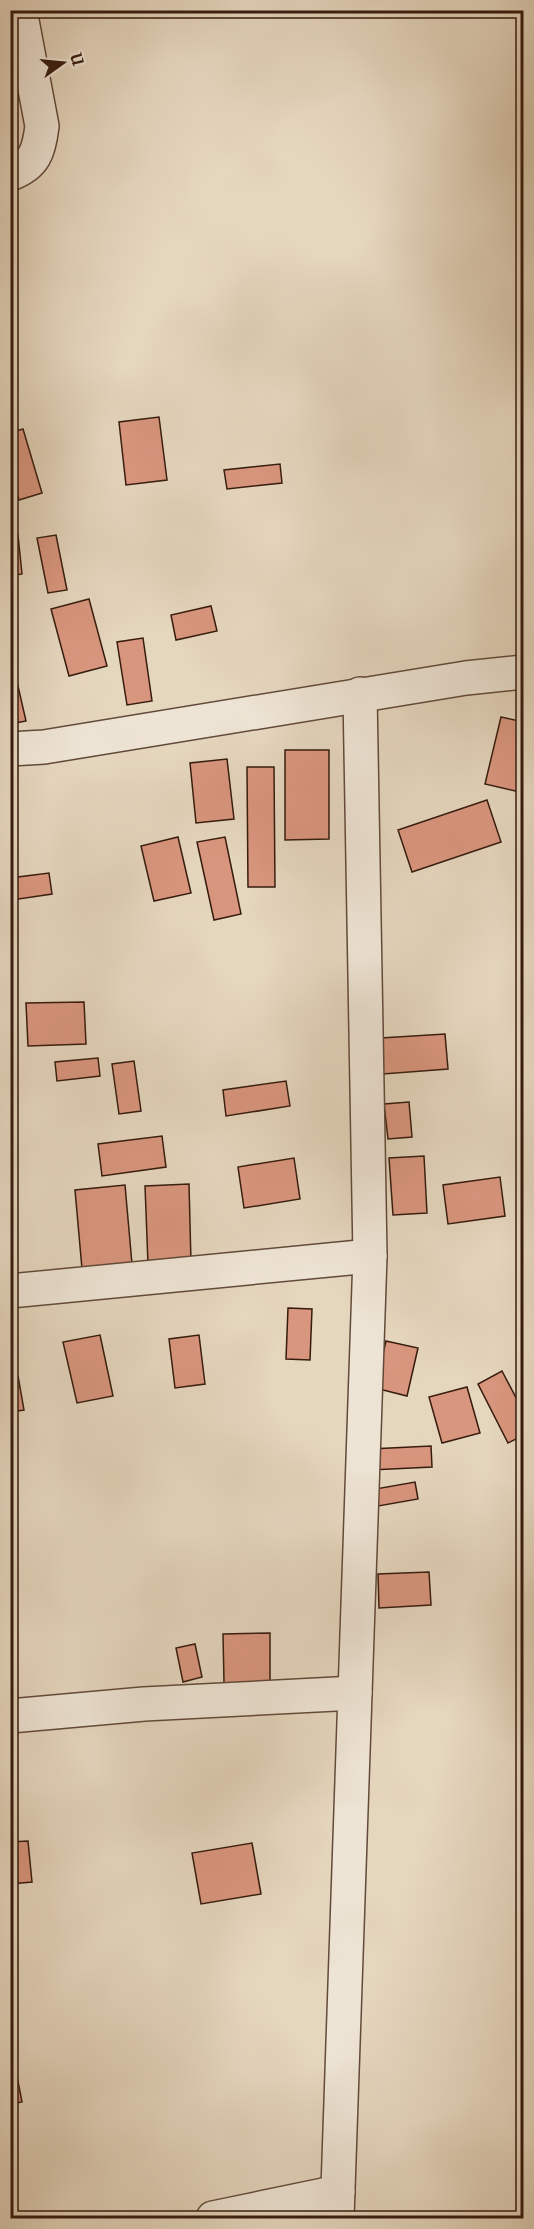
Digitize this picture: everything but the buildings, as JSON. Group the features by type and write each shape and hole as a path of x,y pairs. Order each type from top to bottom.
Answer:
{"street":[{"path":"10,174 22,170 30,163 40,145 42,126 20,10"},
{"path":"10,750 44,747 360,694 524,672"},
{"path":"213,2218 337,2205 370,1256 360,694"},
{"path":"10,1291 370,1256"},
{"path":"10,1716 144,1704 355,1693"}]}
